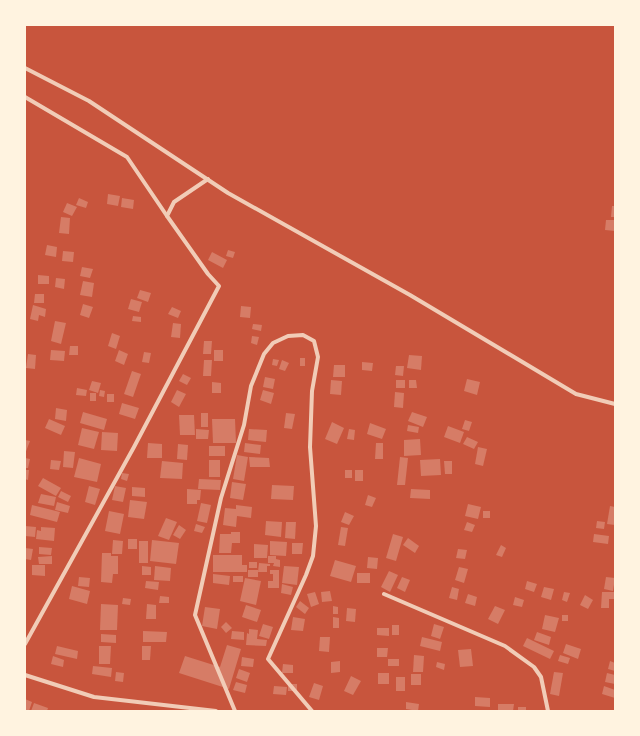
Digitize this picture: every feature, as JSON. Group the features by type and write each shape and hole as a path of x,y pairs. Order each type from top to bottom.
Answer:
{"street":[{"path":"25,68 89,101 228,193 410,295 576,394 615,404"},
{"path":"25,98 127,157 167,216 218,286 134,447 25,644"},
{"path":"167,216 174,202 208,179"},
{"path":"236,711 195,615 221,498 244,425 251,386 264,354 273,343 288,336 303,335 314,342 318,357 312,391 310,447 316,526 313,556 268,659 312,711"},
{"path":"384,594 506,646 534,667 541,677 548,711"},
{"path":"25,675 94,697 216,711"}],"building":[{"path":"108,194 120,196 118,206 107,204"},
{"path":"79,198 88,202 86,208 76,205"},
{"path":"122,198 134,200 133,209 121,207"},
{"path":"67,203 77,207 72,216 63,212"},
{"path":"612,206 615,206 615,217 611,217"},
{"path":"61,217 70,218 69,234 59,233"},
{"path":"606,220 615,220 615,231 605,230"},
{"path":"47,245 57,247 56,257 45,255"},
{"path":"228,250 235,252 233,258 226,256"},
{"path":"63,251 74,252 73,262 62,261"},
{"path":"212,252 227,260 223,268 208,260"},
{"path":"82,267 93,269 90,278 80,276"},
{"path":"38,275 49,276 49,284 38,284"},
{"path":"56,278 65,279 64,289 55,287"},
{"path":"83,281 94,283 92,297 80,295"},
{"path":"140,290 151,293 148,302 137,298"},
{"path":"35,294 44,294 44,303 34,303"},
{"path":"131,299 142,302 139,312 128,309"},
{"path":"83,304 93,307 89,318 80,315"},
{"path":"33,305 46,309 45,317 39,315 38,321 30,319"},
{"path":"241,306 251,307 250,318 240,317"},
{"path":"172,307 181,311 178,318 168,314"},
{"path":"133,316 141,317 141,322 132,321"},
{"path":"55,321 66,323 61,344 51,341"},
{"path":"173,323 181,324 180,338 171,337"},
{"path":"253,324 262,325 261,331 252,329"},
{"path":"112,333 120,336 116,349 108,346"},
{"path":"252,336 259,337 257,345 251,343"},
{"path":"204,341 212,341 211,354 203,354"},
{"path":"70,346 78,346 78,355 69,355"},
{"path":"51,350 65,351 64,361 50,360"},
{"path":"119,350 128,354 124,365 115,361"},
{"path":"214,350 223,350 223,361 214,361"},
{"path":"144,352 151,353 149,363 142,362"},
{"path":"28,354 36,355 35,369 26,368"},
{"path":"409,355 422,356 421,370 407,368"},
{"path":"300,358 305,358 305,366 300,366"},
{"path":"273,359 279,360 277,366 272,365"},
{"path":"204,360 212,360 211,376 203,376"},
{"path":"282,360 289,363 285,371 279,369"},
{"path":"362,362 373,363 372,371 362,370"},
{"path":"334,365 345,365 345,377 333,377"},
{"path":"396,366 404,366 403,376 395,375"},
{"path":"132,371 141,374 133,397 124,394"},
{"path":"183,374 191,378 187,385 179,381"},
{"path":"265,377 275,379 273,389 263,387"},
{"path":"467,379 480,382 477,395 464,391"},
{"path":"331,380 342,381 341,395 330,394"},
{"path":"396,380 405,380 405,388 396,388"},
{"path":"409,380 416,380 417,388 409,388"},
{"path":"92,381 101,383 98,393 89,390"},
{"path":"212,382 221,383 221,393 212,393"},
{"path":"77,388 87,390 86,396 76,395"},
{"path":"100,390 105,391 104,397 99,396"},
{"path":"177,390 186,394 179,407 171,402"},
{"path":"263,390 274,393 271,404 260,400"},
{"path":"395,392 404,393 403,408 394,407"},
{"path":"90,393 96,393 96,401 90,401"},
{"path":"107,394 114,394 114,402 107,402"},
{"path":"122,403 139,408 135,419 119,414"},
{"path":"56,408 67,410 66,421 55,419"},
{"path":"83,412 107,419 104,430 80,423"},
{"path":"412,412 427,417 423,427 408,421"},
{"path":"201,413 208,413 208,427 201,427"},
{"path":"286,413 295,414 292,429 284,428"},
{"path":"179,415 194,415 195,435 180,435"},
{"path":"49,419 65,426 61,435 45,428"},
{"path":"212,419 235,419 236,443 213,443"},
{"path":"465,420 472,422 469,431 462,429"},
{"path":"332,422 344,428 337,444 325,439"},
{"path":"370,423 386,429 382,439 367,434"},
{"path":"408,425 419,427 418,433 407,431"},
{"path":"448,426 464,432 460,443 444,437"},
{"path":"82,428 99,432 94,449 78,445"},
{"path":"196,429 209,430 208,439 196,439"},
{"path":"249,429 267,430 266,442 248,440"},
{"path":"349,429 355,430 354,440 347,439"},
{"path":"102,432 118,433 117,451 101,450"},
{"path":"467,437 478,442 474,449 463,444"},
{"path":"420,439 421,455 404,456 404,440"},
{"path":"25,440 30,441 25,454"},
{"path":"148,443 162,444 162,458 147,458"},
{"path":"245,443 261,445 260,454 244,452"},
{"path":"376,443 383,443 383,459 375,459"},
{"path":"178,444 188,445 187,460 177,459"},
{"path":"209,446 225,446 225,456 209,456"},
{"path":"478,447 487,449 483,466 475,464"},
{"path":"64,451 75,452 73,468 63,467"},
{"path":"237,455 248,457 244,481 233,479"},
{"path":"249,457 269,458 270,467 250,467"},
{"path":"400,457 408,458 405,485 397,485"},
{"path":"25,458 30,459 28,468 25,468"},
{"path":"79,458 101,464 97,482 74,477"},
{"path":"440,459 441,475 421,476 420,460"},
{"path":"51,460 61,461 59,470 50,469"},
{"path":"209,460 220,460 220,477 209,477"},
{"path":"162,461 183,463 182,479 160,478"},
{"path":"444,461 452,461 452,474 445,474"},
{"path":"25,470 29,470 28,480 25,479"},
{"path":"345,470 352,470 352,478 345,478"},
{"path":"355,470 363,470 363,481 355,481"},
{"path":"122,473 129,474 127,481 121,479"},
{"path":"43,478 61,488 56,496 38,486"},
{"path":"199,479 221,480 220,490 198,489"},
{"path":"232,482 246,484 243,500 230,498"},
{"path":"272,485 294,486 293,500 271,499"},
{"path":"89,486 100,489 95,505 85,502"},
{"path":"115,486 126,488 123,502 112,500"},
{"path":"132,487 145,488 145,497 132,496"},
{"path":"187,489 201,490 200,500 197,500 197,504 187,504"},
{"path":"411,489 430,490 430,499 410,498"},
{"path":"61,491 71,496 68,502 58,497"},
{"path":"41,494 56,497 54,506 38,503"},
{"path":"368,495 376,498 372,507 365,505"},
{"path":"130,500 147,502 144,519 128,517"},
{"path":"57,502 70,506 68,513 55,510"},
{"path":"201,503 211,505 207,523 197,521"},
{"path":"468,504 481,507 478,519 465,516"},
{"path":"32,505 60,512 57,522 30,515"},
{"path":"236,505 252,507 251,518 237,516 236,527 223,525 225,508 236,509"},
{"path":"610,506 615,507 615,525 607,524"},
{"path":"109,511 124,514 120,534 105,531"},
{"path":"483,511 490,511 490,518 483,518"},
{"path":"345,512 354,516 349,525 341,522"},
{"path":"166,518 177,522 169,540 158,536"},
{"path":"266,521 282,522 281,537 265,535"},
{"path":"597,521 605,522 604,529 596,528"},
{"path":"286,522 296,522 295,539 285,538"},
{"path":"467,522 475,525 472,532 464,530"},
{"path":"196,524 205,527 202,533 194,531"},
{"path":"179,525 186,530 180,539 173,535"},
{"path":"25,526 36,527 35,537 25,536"},
{"path":"41,527 55,528 54,541 36,539 37,530 41,531"},
{"path":"341,527 348,528 345,546 338,545"},
{"path":"231,532 240,532 240,543 232,543 231,553 219,553 220,534 231,534"},
{"path":"393,534 403,537 396,561 386,558"},
{"path":"594,534 609,536 608,544 593,542"},
{"path":"408,538 419,546 415,553 403,545"},
{"path":"128,539 137,539 137,549 128,549"},
{"path":"113,540 123,541 122,554 112,554"},
{"path":"152,540 179,543 176,564 150,561"},
{"path":"139,541 148,541 148,563 139,563"},
{"path":"270,541 287,542 286,556 270,555"},
{"path":"292,543 303,543 302,554 292,554"},
{"path":"254,544 268,545 267,558 254,558"},
{"path":"501,545 506,548 502,557 496,555"},
{"path":"39,547 52,548 51,555 39,554"},
{"path":"25,548 33,549 31,560 25,559"},
{"path":"458,549 467,550 465,559 456,558"},
{"path":"102,553 111,553 111,556 118,556 118,574 113,574 112,583 101,582"},
{"path":"213,555 242,555 242,565 247,565 247,572 213,572"},
{"path":"52,556 52,564 39,564 38,557"},
{"path":"268,556 276,556 276,559 280,560 280,567 273,566 274,563 268,563"},
{"path":"368,557 378,558 377,569 367,568"},
{"path":"335,560 356,566 351,582 330,576"},
{"path":"249,562 257,562 257,568 249,568"},
{"path":"259,563 270,564 270,566 267,566 267,572 258,572"},
{"path":"32,565 45,565 45,576 32,575"},
{"path":"142,566 151,567 151,575 142,575"},
{"path":"155,566 171,568 170,581 154,580"},
{"path":"284,566 299,567 297,585 282,583"},
{"path":"459,567 468,569 464,583 455,580"},
{"path":"248,570 258,570 258,577 248,577"},
{"path":"270,570 279,570 279,588 268,588 268,581 273,581 273,574 270,574"},
{"path":"389,571 398,575 390,592 381,587"},
{"path":"357,573 370,573 370,583 357,583"},
{"path":"213,574 230,576 229,585 213,583"},
{"path":"233,576 243,576 243,582 233,582"},
{"path":"79,577 90,578 89,587 78,586"},
{"path":"402,577 410,580 405,592 397,588"},
{"path":"606,577 615,578 613,591 604,589"},
{"path":"245,578 261,581 256,605 240,601"},
{"path":"146,581 159,582 158,590 145,588"},
{"path":"527,581 537,584 534,592 525,589"},
{"path":"282,584 293,587 291,595 281,593"},
{"path":"72,586 90,591 87,604 69,599"},
{"path":"452,587 459,589 457,600 449,598"},
{"path":"544,587 554,589 551,600 541,597"},
{"path":"330,591 332,601 322,602 321,592"},
{"path":"315,592 319,604 311,607 307,594"},
{"path":"564,592 570,593 567,602 562,600"},
{"path":"602,592 614,592 614,599 609,599 609,608 601,608"},
{"path":"468,594 477,597 475,606 465,603"},
{"path":"585,595 593,600 588,609 580,605"},
{"path":"160,596 169,597 169,603 159,603"},
{"path":"515,597 524,600 522,607 513,605"},
{"path":"123,598 131,599 130,605 122,604"},
{"path":"300,601 309,608 305,614 296,607"},
{"path":"101,604 118,605 117,630 100,630"},
{"path":"147,604 156,605 156,619 146,619"},
{"path":"246,605 261,610 257,622 242,617"},
{"path":"333,606 338,607 338,614 333,614"},
{"path":"495,606 505,610 498,624 488,619"},
{"path":"205,607 220,609 217,629 202,626"},
{"path":"347,608 356,609 355,622 346,621"},
{"path":"545,615 559,618 555,632 542,629"},
{"path":"562,615 568,615 568,621 562,621"},
{"path":"293,617 305,619 303,631 291,630"},
{"path":"333,617 339,618 339,628 333,628"},
{"path":"226,622 232,628 226,633 221,627"},
{"path":"263,624 273,627 269,639 259,636"},
{"path":"434,624 444,627 440,639 431,636"},
{"path":"392,625 399,625 399,635 392,635"},
{"path":"377,628 389,628 389,636 377,635"},
{"path":"249,629 258,630 257,639 267,640 266,646 246,645 247,633 249,634"},
{"path":"143,631 167,632 166,642 143,642"},
{"path":"232,631 244,632 244,640 231,639"},
{"path":"537,632 551,637 549,645 534,640"},
{"path":"101,634 116,635 116,643 101,642"},
{"path":"320,637 330,637 329,652 319,651"},
{"path":"422,637 442,642 440,651 420,646"},
{"path":"527,638 554,651 550,659 523,646"},
{"path":"566,644 581,649 578,659 563,653"},
{"path":"227,645 241,649 229,689 179,673 185,656 220,667"},
{"path":"57,646 78,651 77,659 55,654"},
{"path":"99,646 111,646 110,664 99,664"},
{"path":"142,646 151,646 150,660 142,660"},
{"path":"377,648 388,648 387,657 377,657"},
{"path":"471,649 473,666 460,667 458,650"},
{"path":"414,655 424,656 423,672 413,672"},
{"path":"560,655 570,658 568,664 558,661"},
{"path":"53,656 64,660 63,667 51,664"},
{"path":"242,657 254,659 253,667 241,666"},
{"path":"388,659 399,659 399,666 388,666"},
{"path":"340,661 340,672 331,673 331,662"},
{"path":"610,661 615,663 615,671 608,669"},
{"path":"437,662 445,664 444,670 436,667"},
{"path":"283,664 293,665 293,673 282,673"},
{"path":"93,666 112,668 111,677 92,674"},
{"path":"239,669 250,673 247,682 236,678"},
{"path":"116,672 124,673 123,682 115,681"},
{"path":"554,672 563,673 559,696 550,694"},
{"path":"378,673 389,673 389,684 378,684"},
{"path":"607,673 615,675 615,684 605,682"},
{"path":"411,674 421,674 421,685 411,685"},
{"path":"351,676 361,681 353,695 344,691"},
{"path":"396,677 405,677 405,691 396,691"},
{"path":"236,682 247,685 245,693 233,690"},
{"path":"314,683 323,686 319,700 309,697"},
{"path":"288,684 297,684 297,691 288,691"},
{"path":"274,686 287,687 286,695 273,694"},
{"path":"604,686 615,690 615,698 602,694"},
{"path":"475,697 490,698 490,707 475,706"},
{"path":"25,699 32,702 29,711 25,711"},
{"path":"406,702 419,704 418,711 406,709"},
{"path":"34,703 48,708 47,711 31,711"},
{"path":"498,704 514,704 513,711 498,711"},
{"path":"518,707 526,707 526,711 518,711"}]}
